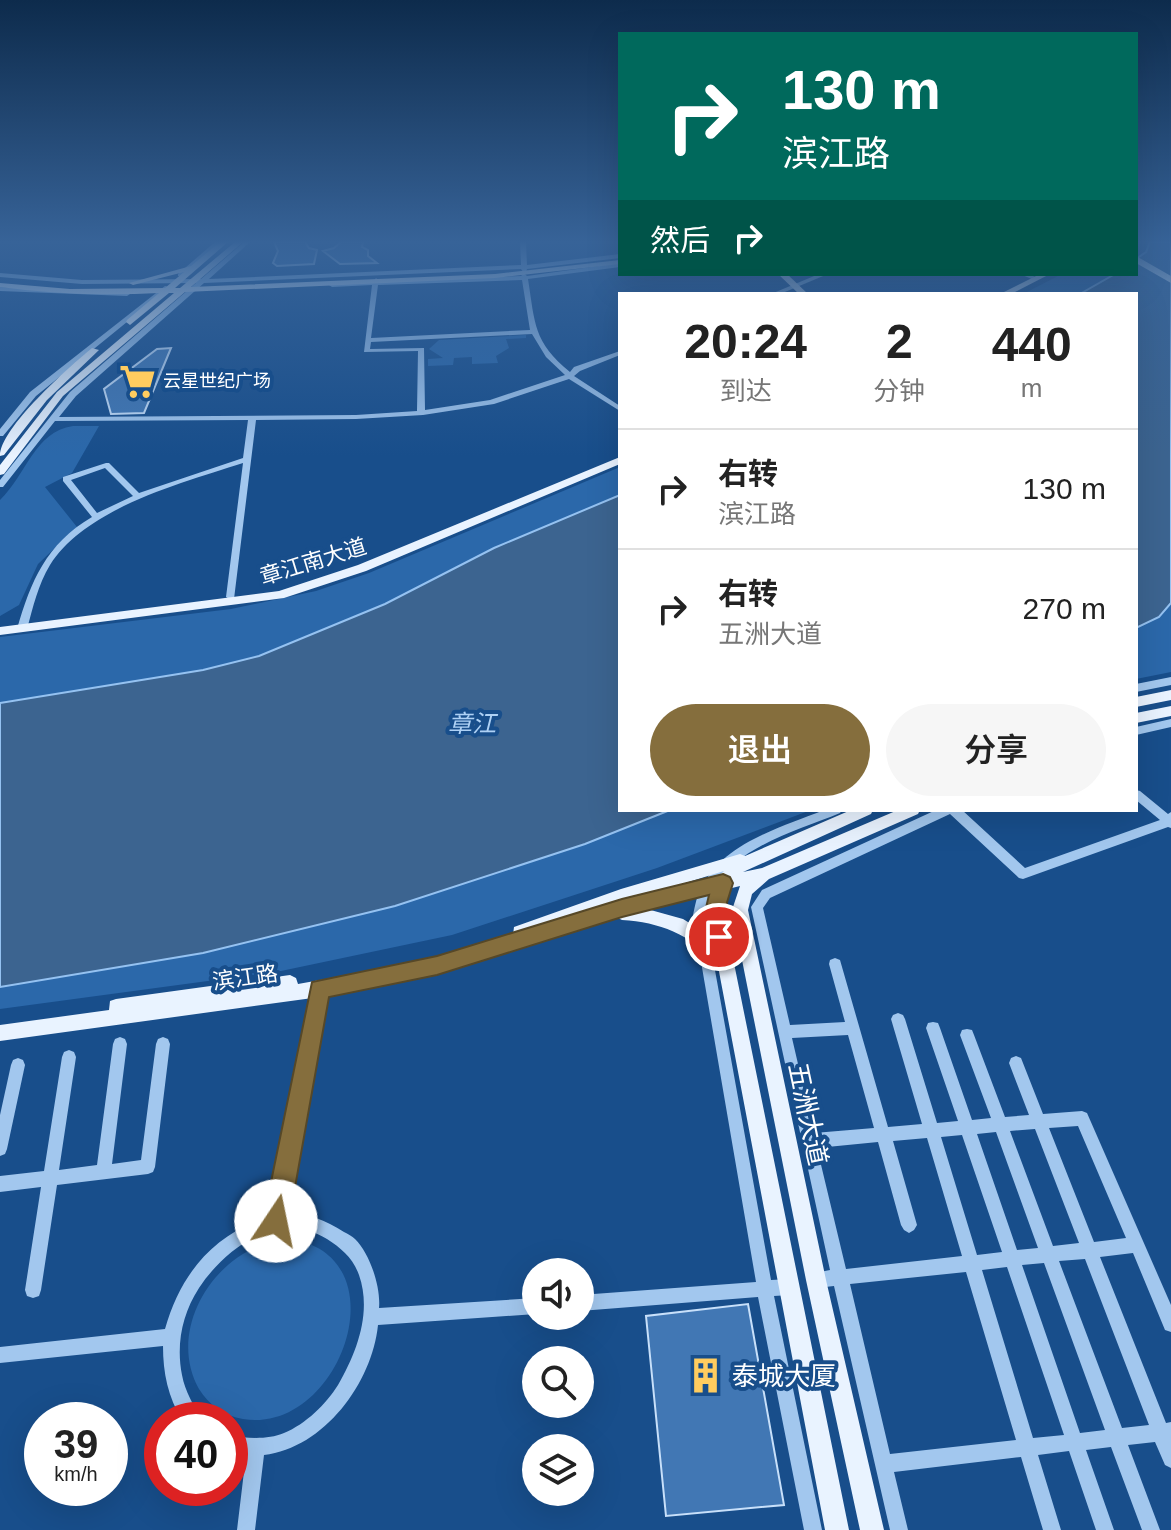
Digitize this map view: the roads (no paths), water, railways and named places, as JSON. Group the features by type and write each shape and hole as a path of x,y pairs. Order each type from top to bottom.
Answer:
{"main road":[{"path":"0,453 48,393 137,313"},
{"path":"0,472 60,394 156,314"},
{"name":"章江南大道","path":"0,631 23,625 279,590 360,563 618,458"},
{"name":"章江南大道","path":"0,624 23,625 280,595 362,568 618,458"},
{"path":"1138,702 1171,695"},
{"path":"1138,718 1171,711"},
{"path":"767,862 862,812"},
{"path":"837,1530 715,918 720,880 740,865 767,862 907,812"},
{"name":"滨江路","path":"0,1024 320,979 435,957 677,879 720,880"},
{"name":"滨江路","path":"0,1033 320,989 437,966 720,880"},
{"name":"五洲大道","path":"720,880 749,914 816,1280 872,1530"},
{"path":"594,917 622,913 649,915 676,923 702,938 723,956"}],"street":[{"path":"0,434 5,421 33,394 137,313"},
{"path":"0,485 73,394 164,313"},
{"path":"372,313 366,351 422,349 421,413"},
{"path":"531,313 534,332 548,355 570,376 618,408"},
{"path":"368,340 534,332"},
{"path":"53,419 421,413 491,402 570,376 577,369 618,354"},
{"path":"231,597 252,418"},
{"path":"23,625 39,579 52,556 72,537 101,516 139,498 247,459"},
{"path":"101,516 95,516 66,479 106,465 139,498"},
{"path":"1138,688 1171,681"},
{"path":"1138,731 1171,723"},
{"path":"1138,796 1170,821"},
{"path":"813,1530 765,1290 699,915 741,852 831,812"},
{"path":"899,1530 784,1032 749,914 766,894 943,812"},
{"path":"956,812 1023,874 1170,821"},
{"path":"835,964 909,1225"},
{"path":"276,1221 320,989"},
{"path":"898,1019 1052,1530"},
{"path":"784,1032 853,1028"},
{"path":"933,1028 1105,1530"},
{"path":"967,1035 1151,1530"},
{"path":"104,1172 120,1044"},
{"path":"0,1184 148,1167 163,1044"},
{"path":"33,1290 69,1057"},
{"path":"1016,1063 1166,1432 1171,1459"},
{"path":"0,1149 18,1065"},
{"path":"808,1141 1082,1118 1171,1324"},
{"path":"180,1402 171,1371 172,1337 182,1303 199,1273 221,1248 248,1231 276,1221 306,1221 334,1231 355,1252 369,1281 372,1317 365,1353 348,1389 322,1419 290,1439 256,1448 248,1447"},
{"path":"816,1280 1137,1245"},
{"path":"594,1302 790,1287"},
{"path":"372,1317 522,1307"},
{"path":"0,1355 172,1337"},
{"path":"884,1464 1166,1432"},
{"path":"246,1530 256,1448"}],"water":[{"path":"1138,313 1171,313 1171,603 1159,617 1138,627"},
{"name":"章江","path":"618,496 618,812 665,812 585,844 395,906 203,953 0,987 0,703 203,670 259,656 385,604 494,548"}],"place":[{"name":"云星世纪广场","path":"137,381"},
{"name":"泰城大厦","path":"706,1376"}]}
